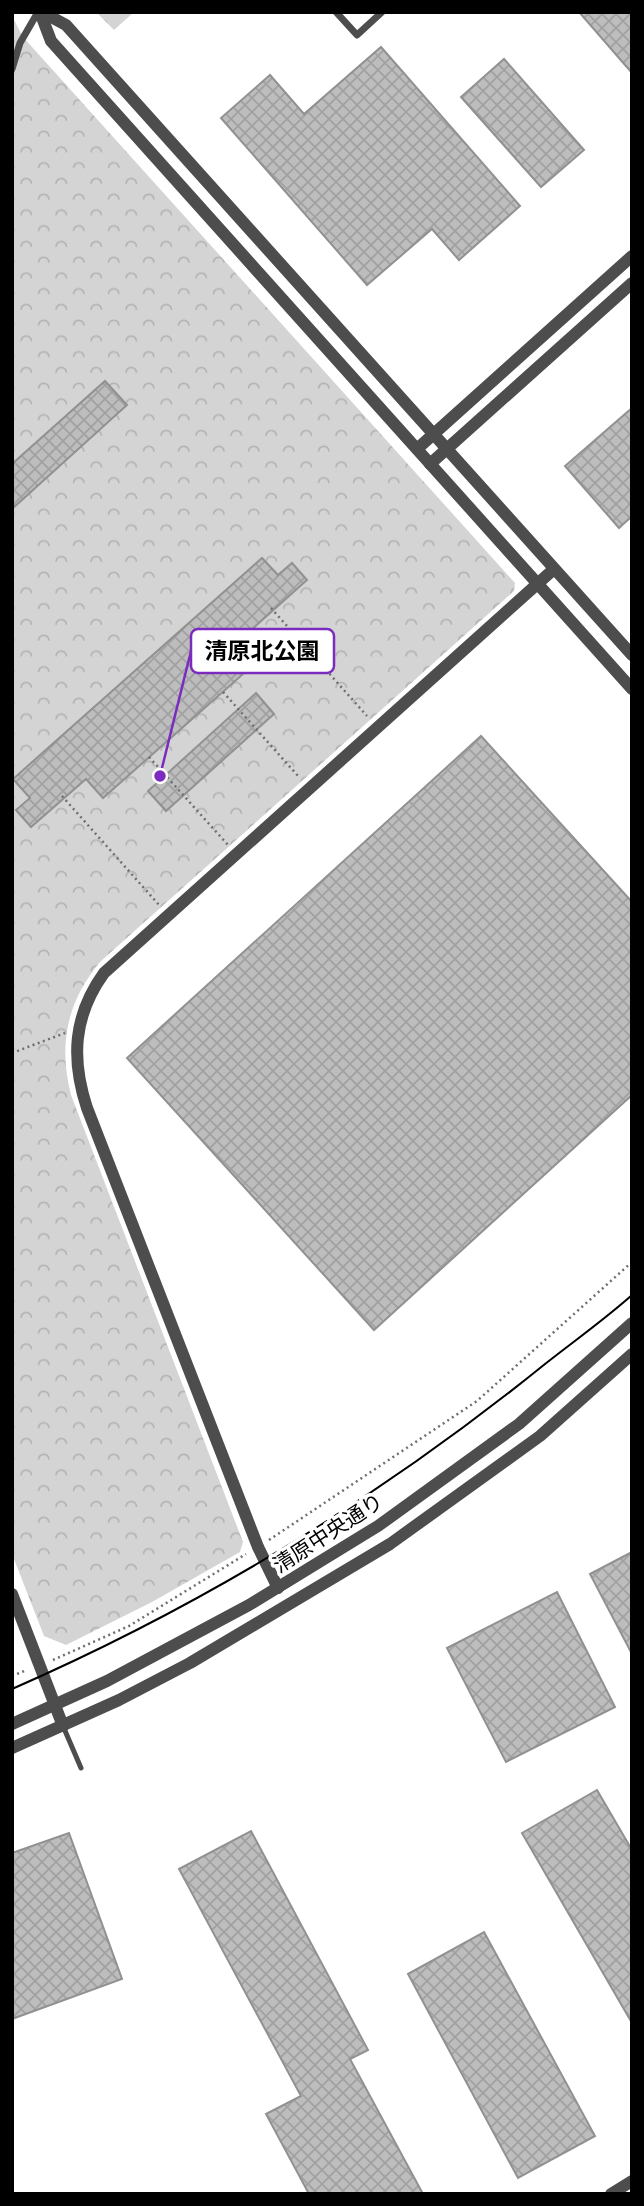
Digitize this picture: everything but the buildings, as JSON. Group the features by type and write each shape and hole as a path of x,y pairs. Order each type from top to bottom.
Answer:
{"street":[{"path":"12,69 20,43 40,12"},
{"path":"40,12 66,26 632,655"},
{"path":"40,12 51,41 632,689"},
{"path":"336,12 357,35 382,12"},
{"path":"417,449 632,256"},
{"path":"430,464 632,283"},
{"path":"278,1588 253,1535 87,1108 76,1065 79,1021 85,1003 104,974 554,569"},
{"name":"清原中央通り","path":"12,1724 54,1706 278,1588 378,1526 519,1424 632,1323"},
{"name":"清原中央通り","path":"12,1748 119,1700 236,1637 390,1544 540,1436 632,1354"},
{"path":"12,1594 63,1726"},
{"path":"611,2194 632,2181"}],"lane":[{"path":"63,1726 81,1768"}],"path":[{"path":"271,608 372,721"},
{"path":"223,692 304,782"},
{"path":"149,757 230,848"},
{"path":"62,796 162,909"},
{"path":"12,1053 69,1031"},
{"path":"269,1540 477,1401 632,1262"},
{"path":"12,1676 129,1626 246,1554"}],"green space":[{"path":"96,12 134,12 114,30"},
{"path":"12,16 23,37 515,583 514,591 101,961 89,976 73,1008 68,1024 65,1058 71,1095 243,1542 240,1552 152,1602 66,1645 44,1636 12,1554"}],"tram line":[{"path":"12,1689 83,1656 222,1584 355,1503 483,1412 632,1295"}],"place":[{"name":"清原北公園","path":"160,776"}]}
